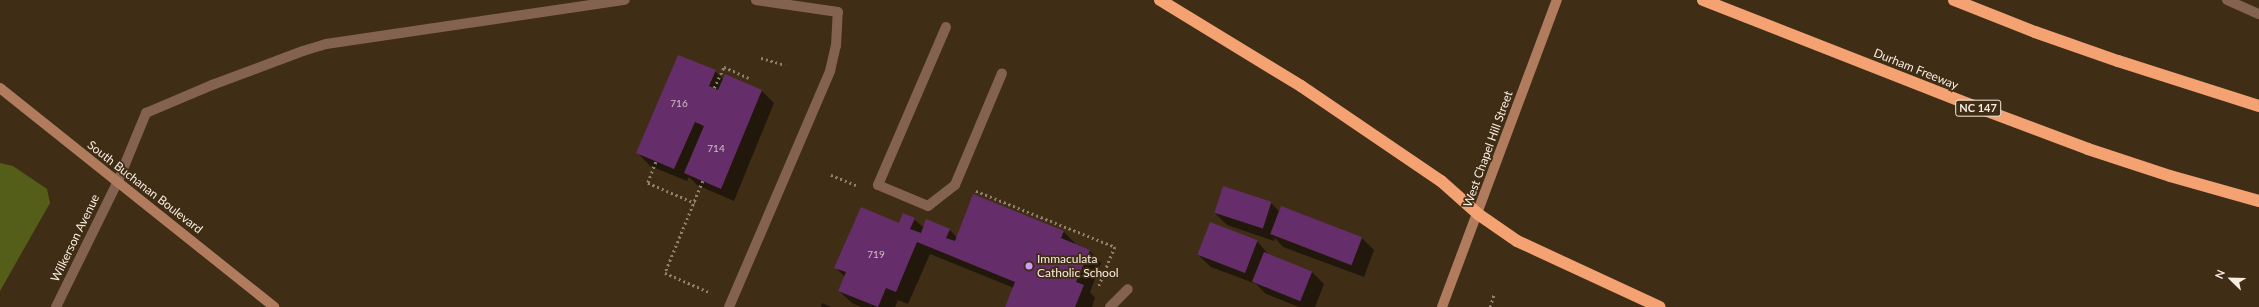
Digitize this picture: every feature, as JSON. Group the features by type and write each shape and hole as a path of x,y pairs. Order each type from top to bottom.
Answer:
{"highway":[{"path":"1160,0 1301,86 1441,181 1478,214 1517,241 1660,307"},
{"name":"Durham Freeway","path":"1703,0 2088,149 2170,176 2259,200"},
{"path":"1954,0 2035,32 2118,61 2259,106"}],"street":[{"name":"Wilkerson Avenue","path":"56,307 118,181 146,114 212,85 326,44 625,0"},
{"path":"729,307 830,71 836,46 838,12 756,0"},
{"name":"West Chapel Hill Street","path":"1442,307 1557,0"},
{"path":"2230,1 2259,14"},
{"path":"946,27 878,185 928,206 955,184 1002,72"},
{"name":"South Buchanan Boulevard","path":"0,88 274,307"},
{"path":"1110,307 1128,289"}],"path":[{"path":"761,58 785,65"},
{"path":"714,88 724,67 749,78"},
{"path":"656,162 648,183 695,203"},
{"path":"831,175 860,187"},
{"path":"703,181 665,273 716,295"},
{"path":"973,189 1115,247 1098,287"},
{"path":"1490,307 1494,294"}],"green space":[{"path":"0,163 13,166 47,189 50,203 0,291"}],"building":[{"path":"678,55 716,70 709,86 718,90 725,74 762,90 721,189 684,173 704,126 695,122 674,169 636,153"},
{"path":"1223,186 1272,202 1263,228 1214,213"},
{"name":"Immaculata Catholic School","path":"973,194 1064,231 1061,238 1090,250 1076,282 1084,285 1075,307 1005,307 1015,282 917,242 896,292 886,288 878,307 838,291 846,272 834,268 861,207 899,223 903,213 915,218 910,229 921,233 926,219 950,229 946,238 955,241"},
{"path":"1281,206 1362,237 1351,265 1270,234"},
{"path":"1210,222 1258,240 1245,273 1197,255"},
{"path":"1264,252 1312,271 1300,301 1252,282"}],"place":[{"name":"Immaculata Catholic School","path":"1029,266"}]}
